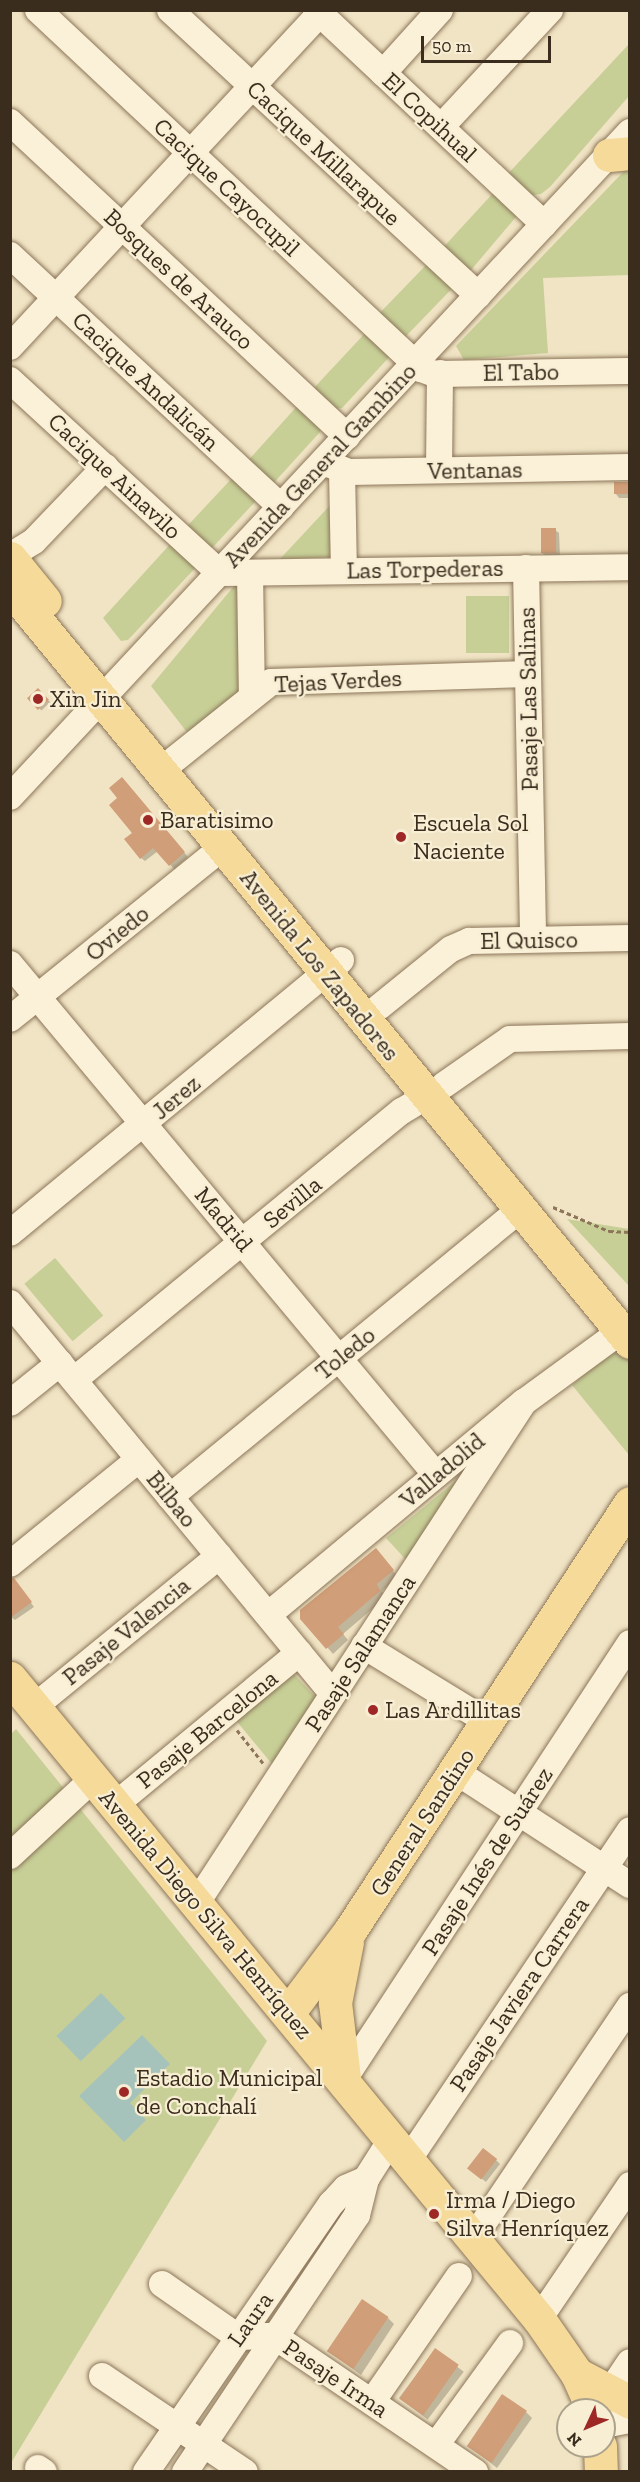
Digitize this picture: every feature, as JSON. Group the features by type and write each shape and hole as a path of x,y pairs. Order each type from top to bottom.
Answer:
{"main road":[{"name":"Avenida Los Zapadores","path":"10,557 223,847 334,966 379,1007 436,1090"},
{"name":"Avenida Los Zapadores","path":"10,588 175,759 334,966 530,1205 627,1328"},
{"name":"General Sandino","path":"288,2013 351,1929 630,1503"},
{"name":"Avenida Diego Silva Henríquez","path":"10,1678 474,2237 539,2319 577,2374 606,2398"},
{"name":"General Sandino","path":"344,2079 335,2003 340,1965 351,1929"}],"street":[{"name":"Cacique Cayocupil","path":"38,10 415,363"},
{"name":"Cacique Millarapue","path":"170,10 478,296"},
{"path":"383,73 440,10"},
{"path":"441,127 550,10"},
{"path":"10,347 320,12"},
{"name":"El Copihual","path":"320,12 544,224"},
{"name":"Bosques de Arauco","path":"10,122 347,436"},
{"name":"Avenida General Gambino","path":"10,797 281,507 333,466 347,436 544,224 623,147"},
{"name":"Cacique Andalicán","path":"10,255 281,507"},
{"name":"El Tabo","path":"415,363 429,373 630,370"},
{"path":"439,471 440,373"},
{"name":"Cacique Ainavilo","path":"10,380 220,573"},
{"path":"333,466 344,571"},
{"name":"Ventanas","path":"333,466 439,471 630,467"},
{"path":"10,557 34,542 105,467"},
{"name":"Las Torpederas","path":"220,573 630,567"},
{"name":"Pasaje Las Salinas","path":"526,568 532,939"},
{"path":"250,573 252,694"},
{"name":"Tejas Verdes","path":"175,759 252,694 276,681 528,674"},
{"name":"Oviedo","path":"10,1019 223,847"},
{"name":"El Quisco","path":"379,1007 460,944 478,940 630,938"},
{"name":"Madrid","path":"10,964 40,996 436,1475"},
{"name":"Jerez","path":"10,1233 334,966"},
{"name":"Sevilla","path":"10,1403 67,1371 243,1242 402,1111 510,1039 630,1036"},
{"name":"Toledo","path":"170,1497 530,1205"},
{"name":"Bilbao","path":"10,1303 333,1694"},
{"name":"Valladolid","path":"268,1615 524,1402 627,1328"},
{"name":"Pasaje Salamanca","path":"196,1904 524,1402"},
{"path":"10,1564 139,1459"},
{"name":"Pasaje Valencia","path":"34,1707 219,1556"},
{"name":"Pasaje Inés de Suárez","path":"344,2079 630,1643"},
{"path":"364,1646 488,1722"},
{"name":"Pasaje Barcelona","path":"115,1805 299,1653"},
{"path":"455,1772 630,1885"},
{"path":"10,1856 93,1779"},
{"name":"Pasaje Javiera Carrera","path":"401,2148 630,1830"},
{"path":"474,2237 630,2006"},
{"name":"Laura","path":"146,2472 338,2196 366,2179 401,2148"},
{"name":"Laura","path":"185,2472 357,2215 366,2179"},
{"path":"539,2319 630,2185"},
{"path":"372,2402 459,2276"},
{"path":"162,2284 238,2337"},
{"name":"Pasaje Irma","path":"238,2337 274,2336 474,2471"},
{"path":"436,2445 510,2343"},
{"path":"613,2398 630,2362"},
{"path":"102,2376 245,2472"}],"path":[{"path":"530,1205 609,1231 630,1232"},
{"path":"225,1715 276,1780"}],"green space":[{"path":"629,44 629,96 550,187 541,194 528,196 506,176"},
{"path":"629,166 629,275 543,278 548,353 464,360 456,346"},
{"path":"495,191 516,210 516,217 466,276 439,252"},
{"path":"429,262 454,286 403,340 378,315"},
{"path":"368,330 393,353 342,408 335,409 313,389"},
{"path":"299,404 321,424 320,432 270,487 245,464"},
{"path":"234,476 258,499 208,553 184,530"},
{"path":"334,501 335,557 280,559"},
{"path":"173,541 198,565 128,640 121,641 103,618"},
{"path":"254,585 257,675 190,736 151,686 234,586"},
{"path":"466,596 509,596 509,653 466,653"},
{"path":"567,1219 629,1229 629,1286"},
{"path":"55,1258 103,1315 73,1341 24,1284"},
{"path":"618,1346 629,1359 629,1455 572,1385"},
{"path":"473,1467 408,1562 386,1538"},
{"path":"292,1672 318,1700 272,1764 234,1718"},
{"name":"Estadio Municipal de Conchalí","path":"16,1729 267,2041 11,2463 10,1735"}],"water":[{"path":"101,1993 125,2018 81,2061 56,2036"},
{"path":"142,2035 170,2064 130,2103 146,2120 124,2142 79,2096"}],"building":[{"path":"614,482 630,482 630,494 614,494"},
{"path":"541,528 556,528 556,553 541,553"},
{"name":"Xin Jin","path":"38,688 49,700 38,710 27,698"},
{"path":"122,777 185,852 169,866 153,848 140,859 124,839 132,833 109,805 117,798 109,788"},
{"path":"376,1548 394,1570 377,1584 380,1591 338,1627 344,1634 326,1649 300,1619 300,1610"},
{"path":"14,1578 32,1602 10,1618 10,1579"},
{"path":"483,2148 497,2159 481,2180 467,2168"},
{"path":"362,2299 389,2317 353,2369 327,2351"},
{"path":"435,2348 459,2365 423,2415 399,2399"},
{"path":"502,2394 527,2411 492,2463 467,2446"}],"place":[{"name":"Xin Jin","path":"38,699"},
{"name":"Baratisimo","path":"148,820"},
{"name":"Escuela Sol Naciente","path":"401,837"},
{"name":"Las Ardillitas","path":"373,1710"},
{"name":"Estadio Municipal de Conchalí","path":"124,2092"},
{"name":"Irma / Diego Silva Henríquez","path":"434,2214"}]}
